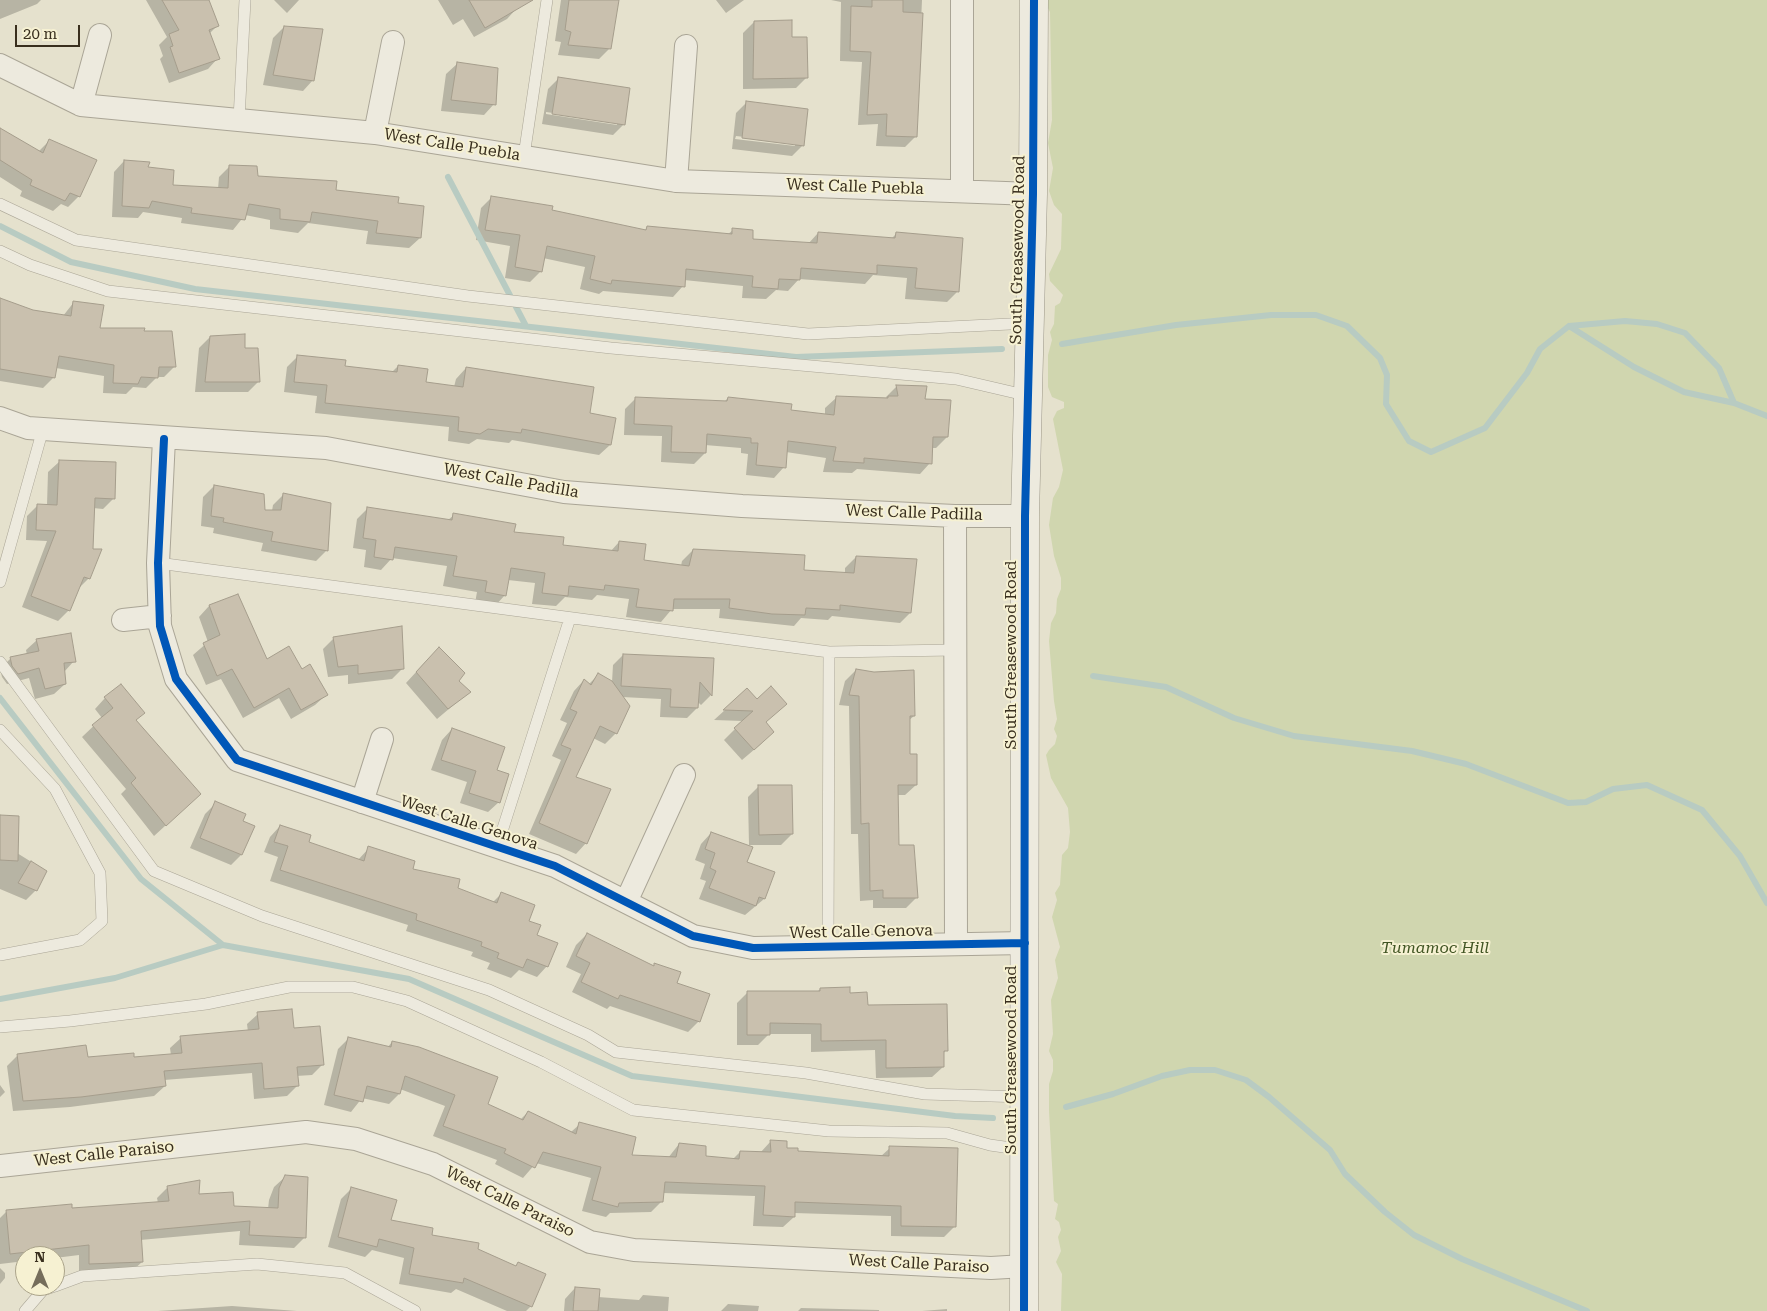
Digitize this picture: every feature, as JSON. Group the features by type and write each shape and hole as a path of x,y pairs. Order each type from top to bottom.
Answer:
{"main road":[{"name":"South Greasewood Road","path":"1024,1311 1025,516 1033,194 1034,0"}],"street":[{"path":"962,0 962,191"},
{"path":"81,105 100,35"},
{"name":"West Calle Puebla","path":"375,133 393,42"},
{"path":"676,181 686,46"},
{"name":"West Calle Puebla","path":"0,64 81,105 375,133 676,181 1033,194"},
{"name":"West Calle Padilla","path":"0,418 28,428 326,448 564,492 742,506 955,516 1025,516"},
{"name":"West Calle Genova","path":"164,438 158,562 160,626 176,678 237,760 555,866 693,936 753,948 1025,943"},
{"path":"955,516 956,944"},
{"path":"123,620 160,616"},
{"path":"362,802 382,739"},
{"path":"626,902 684,775"},
{"name":"West Calle Paraiso","path":"0,1166 306,1132 356,1139 433,1164 590,1242 634,1250 991,1268 1024,1266"}],"lane":[{"path":"239,120 245,0"},
{"path":"524,156 547,0"},
{"path":"0,204 76,240 497,299 808,334 1030,322"},
{"path":"0,251 30,265 108,291 611,348 956,379 1028,396"},
{"path":"0,582 44,429"},
{"path":"158,562 829,652 956,650"},
{"path":"497,847 570,618"},
{"path":"828,946 829,652"},
{"path":"0,662 154,871 262,916 489,990 588,1035 616,1052 806,1073 925,1094 1025,1097"},
{"path":"0,730 55,789 100,873 102,921 80,940 0,955"},
{"path":"0,1027 70,1021 206,1004 289,987 353,987 406,1001 541,1062 633,1110 829,1131 947,1133 990,1145 1025,1150"},
{"path":"65,1282 82,1276 257,1264 345,1273 415,1311"},
{"path":"25,1311 37,1296"}],"green space":[{"name":"Tumamoc Hill","path":"1044,0 1767,0 1767,1311 1061,1311 1062,1274 1056,1262 1061,1251 1058,1237 1061,1230 1059,1222 1055,1219 1058,1204 1054,1201 1049,1111 1049,1084 1053,1071 1053,1060 1049,1051 1053,1034 1051,1000 1058,978 1055,960 1060,947 1052,917 1057,900 1055,893 1060,885 1062,855 1068,848 1070,832 1068,808 1051,778 1046,755 1055,744 1057,736 1054,729 1057,719 1049,641 1051,623 1056,613 1057,599 1061,589 1061,578 1054,556 1049,525 1053,498 1059,487 1063,470 1053,419 1057,411 1064,408 1064,402 1052,397 1048,387 1048,355 1052,340 1050,332 1054,324 1055,306 1060,303 1063,295 1050,281 1049,274 1061,249 1062,214 1054,205 1049,191 1053,168 1048,143 1052,120 1050,12"}],"building":[{"path":"162,0 209,0 219,26 209,30 220,59 179,73 170,47 173,46 169,34 179,30"},
{"path":"469,0 533,0 485,28"},
{"path":"569,0 619,0 611,49 568,45 571,32 565,30"},
{"path":"872,0 903,0 903,12 923,13 917,137 886,136 887,114 867,115 871,52 850,51 851,6 872,7"},
{"path":"792,20 792,37 807,37 808,78 753,79 754,21"},
{"path":"284,26 323,29 314,81 273,75"},
{"path":"457,62 498,68 496,105 451,100"},
{"path":"558,77 630,88 625,125 552,114"},
{"path":"746,101 808,109 804,146 742,138"},
{"path":"0,128 43,153 49,139 97,160 80,197 70,193 65,201 30,185 32,180 0,160"},
{"path":"124,160 150,162 148,167 174,170 173,185 228,188 229,165 257,166 258,176 337,181 336,190 399,197 398,203 424,206 421,238 376,233 378,221 312,212 310,222 280,219 280,209 249,204 245,220 191,213 192,208 152,201 149,208 122,206"},
{"path":"491,196 553,206 552,210 646,230 647,226 732,234 732,228 753,230 753,239 817,243 818,232 895,238 896,232 963,238 959,292 915,288 917,268 877,265 877,274 801,268 800,280 779,279 778,289 752,287 753,276 686,269 685,287 612,280 611,284 590,279 595,256 547,246 542,272 515,267 520,235 485,230"},
{"path":"0,298 33,310 71,316 73,301 104,305 100,328 145,328 144,331 172,331 176,367 159,367 158,378 141,377 138,384 113,383 114,365 59,356 55,378 0,369"},
{"path":"245,334 245,348 258,348 260,382 205,382 210,336"},
{"path":"297,355 346,360 345,366 397,372 398,365 428,369 426,382 463,387 466,367 594,387 590,413 616,418 611,445 522,429 521,433 488,429 480,434 458,431 459,417 325,403 327,385 294,382"},
{"path":"896,385 927,386 925,399 951,400 948,437 933,437 932,464 864,458 864,463 833,461 836,447 788,441 786,468 756,465 758,443 751,443 751,438 707,434 706,453 671,452 672,426 634,424 635,397 727,401 728,397 792,404 791,410 834,415 836,396 888,398 888,396 898,396"},
{"path":"59,460 116,462 115,499 95,498 93,549 102,549 90,579 84,577 70,611 31,596 56,531 36,530 37,504 57,505"},
{"path":"214,485 264,494 265,510 281,510 283,493 331,503 328,551 271,541 273,532 223,522 224,518 211,516"},
{"path":"367,507 452,520 453,513 516,524 514,532 564,537 563,545 618,551 619,541 646,544 644,560 689,566 693,549 805,555 804,570 854,573 856,556 917,559 911,613 840,605 840,610 806,608 805,615 772,614 729,608 730,599 674,599 673,611 636,607 639,589 605,585 604,590 569,586 568,596 542,593 545,573 511,568 506,596 485,592 487,581 453,576 457,556 395,547 393,560 374,557 376,540 363,538"},
{"path":"238,594 267,659 289,646 302,669 310,664 328,695 301,710 289,688 254,708 232,669 217,676 203,643 220,635 209,605"},
{"path":"402,626 404,669 358,674 358,665 338,667 333,637"},
{"path":"71,633 76,662 64,663 66,684 45,689 39,668 18,674 12,666 10,657 39,651 36,639"},
{"path":"439,647 465,673 459,681 471,692 448,709 416,672"},
{"path":"623,654 714,658 712,696 700,682 698,708 670,707 671,689 621,686"},
{"path":"856,669 874,672 914,670 915,716 910,716 910,754 917,754 917,785 898,785 899,845 914,845 918,898 883,898 883,890 870,891 869,823 861,824 859,696 849,695"},
{"path":"598,673 612,681 630,706 617,734 600,726 576,777 611,789 587,844 539,823 571,749 561,745 577,712 570,709 584,679 591,685"},
{"path":"121,684 145,713 136,720 201,794 166,826 131,783 136,778 92,725 113,708 104,697"},
{"path":"771,686 787,704 766,722 774,732 754,750 734,728 753,711 723,710 747,688 757,699"},
{"path":"452,728 505,747 497,770 509,774 500,803 469,793 476,771 441,760"},
{"path":"758,785 792,785 793,834 759,835"},
{"path":"215,801 246,814 243,821 255,826 242,855 200,838"},
{"path":"0,815 19,816 18,861 0,860"},
{"path":"280,825 311,835 309,842 364,861 368,846 415,861 413,869 460,879 458,888 497,903 501,892 535,905 529,921 541,925 537,935 558,943 548,967 527,959 523,968 497,958 499,953 481,946 482,942 416,920 417,914 280,870 288,846 274,842"},
{"path":"711,832 753,847 747,862 775,872 765,899 759,897 756,906 709,888 716,871 710,868 715,853 705,849"},
{"path":"31,861 47,871 37,891 18,883"},
{"path":"587,933 654,966 654,963 681,972 677,983 710,994 700,1022 620,995 618,999 581,982 590,963 576,956"},
{"path":"850,987 850,993 867,992 868,1005 947,1004 948,1051 944,1051 944,1067 886,1068 886,1040 821,1041 821,1024 770,1023 770,1035 747,1035 747,991 820,991 820,988"},
{"path":"292,1009 294,1028 320,1026 324,1065 297,1067 299,1086 264,1089 262,1063 164,1071 166,1086 81,1097 23,1101 17,1054 86,1045 88,1057 134,1053 134,1057 182,1053 180,1036 259,1029 257,1012"},
{"path":"348,1037 391,1047 392,1041 419,1047 498,1077 488,1104 523,1120 528,1111 576,1134 579,1122 636,1137 632,1155 676,1157 679,1143 706,1146 706,1156 739,1159 740,1151 771,1152 770,1140 787,1141 787,1148 798,1148 798,1151 889,1156 889,1146 958,1148 956,1227 901,1226 901,1206 795,1202 795,1217 763,1215 765,1186 665,1182 663,1202 619,1203 618,1207 592,1200 601,1167 543,1152 535,1168 504,1153 506,1149 443,1126 455,1095 405,1076 400,1094 367,1086 363,1102 334,1095"},
{"path":"285,1175 308,1177 306,1238 249,1235 250,1221 141,1231 143,1262 89,1264 89,1245 65,1248 65,1246 15,1246 15,1253 10,1254 6,1210 72,1204 72,1208 169,1201 167,1186 200,1180 199,1194 233,1192 234,1206 278,1208 279,1188"},
{"path":"351,1187 397,1200 391,1220 433,1228 432,1235 479,1243 478,1249 516,1266 518,1262 546,1274 532,1307 464,1278 463,1283 409,1274 414,1248 379,1239 377,1247 338,1237"},
{"path":"575,1287 600,1289 598,1311 573,1311"}],"waterway":[{"path":"448,177 526,326"},
{"path":"0,226 71,262 195,289 796,357 1002,349"},
{"path":"1062,344 1176,325 1271,315 1316,315 1347,326 1380,358 1387,375 1386,404 1409,441 1431,452 1485,428 1527,373 1540,349 1569,326 1625,321 1657,324 1685,333 1719,368 1734,403 1767,416"},
{"path":"1569,326 1634,367 1684,392 1734,403"},
{"path":"1093,676 1166,687 1234,718 1294,736 1412,751 1466,764 1568,803 1586,802 1613,789 1647,785 1702,810 1740,856 1767,903"},
{"path":"0,698 141,879 223,945"},
{"path":"0,999 115,978 223,945 409,979 632,1076 955,1116 993,1118"},
{"path":"1066,1107 1113,1094 1162,1076 1190,1070 1215,1070 1246,1080 1269,1097 1330,1150 1345,1174 1385,1212 1414,1235 1462,1259 1587,1311"}],"cycle path":[{"path":"1024,1311 1025,516 1033,194 1034,0"},
{"path":"164,439 158,563 160,626 176,679 237,760 555,866 693,936 753,948 1025,943"}]}
